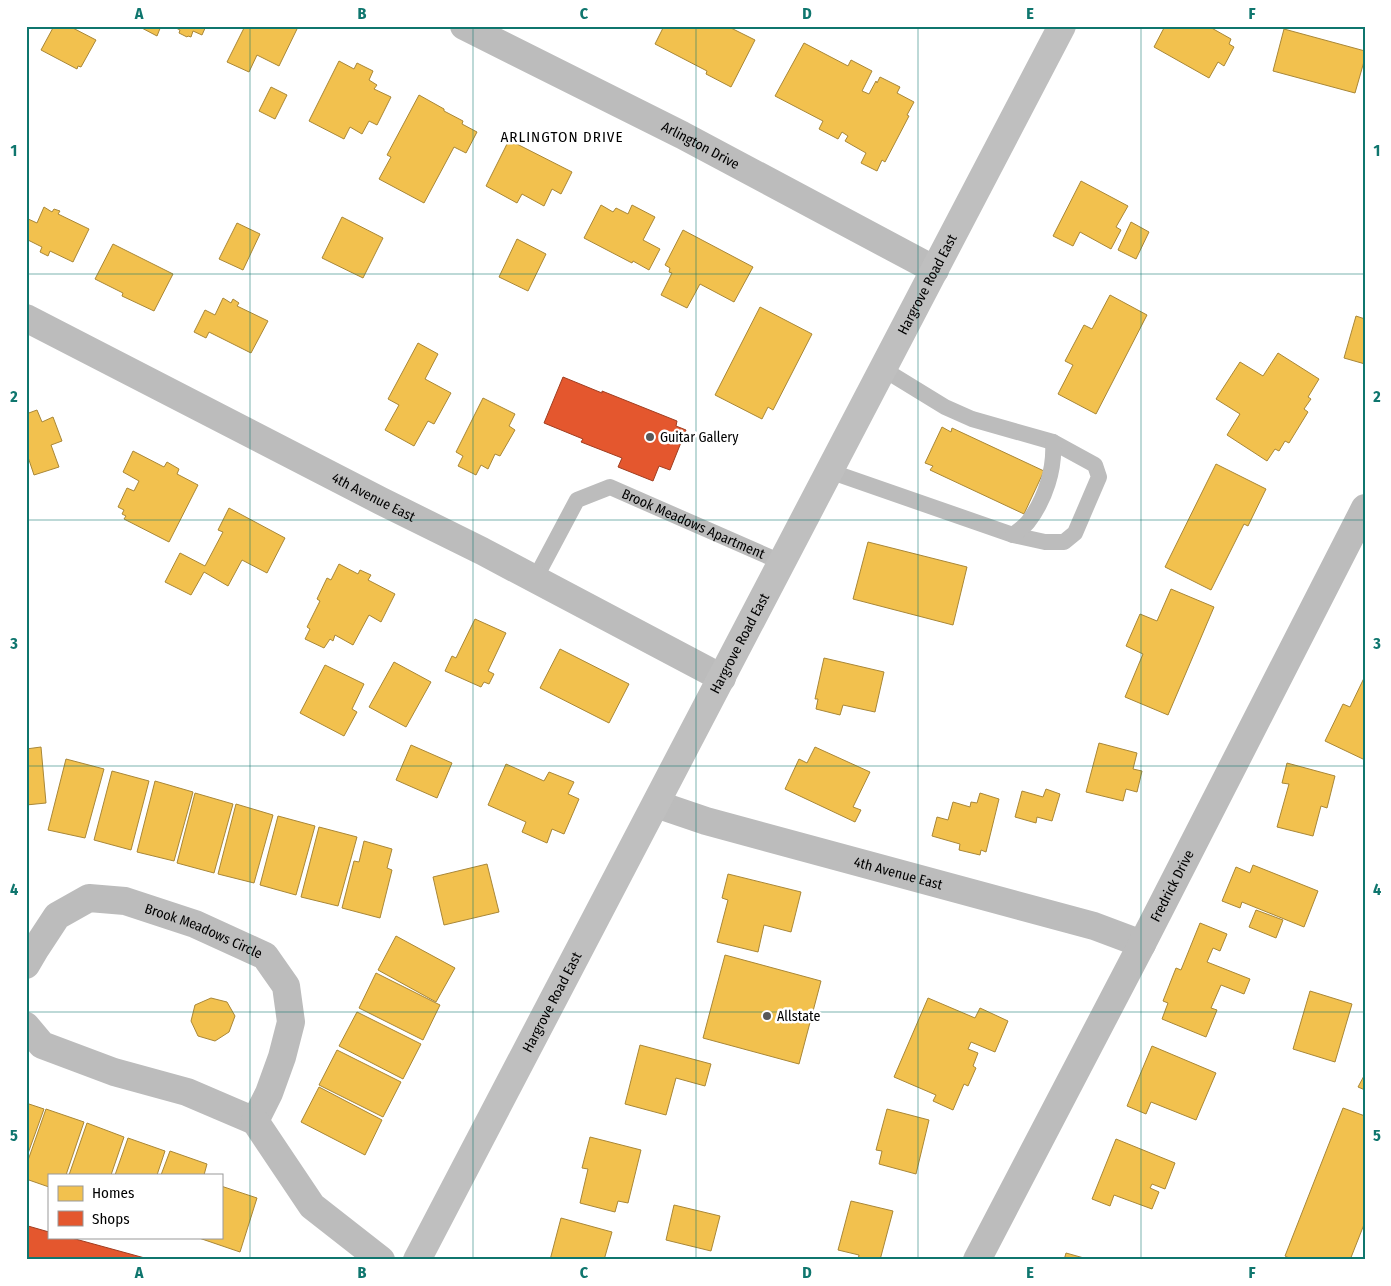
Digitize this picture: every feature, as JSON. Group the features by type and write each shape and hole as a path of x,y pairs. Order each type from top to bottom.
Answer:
{"main road":[{"name":"Hargrove Road East","path":"418,1260 1062,26"}],"street":[{"name":"Arlington Drive","path":"464,26 682,135 934,270"},
{"name":"4th Avenue East","path":"26,318 354,488 535,579 722,678"},
{"name":"Fredrick Drive","path":"977,1260 1142,944 1365,508"},
{"name":"4th Avenue East","path":"656,804 706,821 1094,926 1142,944"},
{"name":"Brook Meadows Circle","path":"26,965 57,916 89,898 125,901 195,924 265,956 286,986 291,1022 282,1057 269,1093 256,1121"},
{"path":"26,1026 42,1045 114,1072 187,1092 256,1121 312,1206 380,1260"}],"lane":[{"path":"829,471 1013,535 1044,542 1064,542 1075,533 1100,477 1095,465 1053,442 972,419 945,407 883,369"},
{"path":"1013,535 1027,523 1051,475 1054,459 1053,442"},
{"name":"Brook Meadows Apartment","path":"535,579 578,500 610,487 781,562"}],"building: Homes":[{"path":"54,26 69,26 96,40 81,67 78,66 77,69 41,50"},
{"path":"138,26 161,26 157,36"},
{"path":"172,26 206,26 202,35 193,31 191,37 187,37 179,33 180,30"},
{"path":"245,26 292,26 297,29 279,66 257,55 249,72 227,62"},
{"path":"664,26 727,26 755,40 731,87 706,74 707,71 655,44"},
{"path":"1165,26 1208,26 1231,39 1229,44 1234,47 1224,66 1218,62 1209,78 1154,47"},
{"path":"1284,29 1365,51 1365,58 1355,93 1273,71"},
{"path":"804,43 848,66 851,60 872,71 862,91 869,94 880,77 900,87 897,93 914,102 907,115 909,116 885,162 882,160 877,171 861,163 866,153 845,141 848,136 842,132 838,139 819,129 823,121 775,96"},
{"path":"339,61 354,69 357,63 373,71 369,80 377,85 374,89 391,97 377,125 369,121 362,134 350,127 344,139 309,121"},
{"path":"271,87 287,95 275,119 259,111"},
{"path":"419,95 463,121 462,124 477,132 466,153 454,147 424,203 379,179 391,157 387,155"},
{"path":"509,140 572,172 561,194 552,189 544,206 522,194 517,203 486,186"},
{"path":"1081,181 1128,206 1116,227 1121,230 1111,249 1080,232 1073,246 1053,236"},
{"path":"601,205 613,212 616,208 628,214 632,205 655,217 643,240 660,249 649,270 584,238"},
{"path":"44,207 52,212 54,209 60,211 58,214 89,229 73,262 50,251 48,256 40,252 42,247 26,239 26,218 37,223"},
{"path":"342,217 383,238 363,278 322,258"},
{"path":"1131,222 1149,232 1136,259 1118,250"},
{"path":"237,223 260,234 243,270 219,259"},
{"path":"683,230 753,267 734,302 700,284 687,308 661,295 672,273 669,272 670,268 665,265"},
{"path":"517,239 546,254 528,291 499,277"},
{"path":"113,244 173,274 154,311 122,296 123,293 95,279"},
{"path":"1110,295 1147,315 1096,414 1058,394 1073,365 1065,361 1084,325 1092,329"},
{"path":"223,298 231,303 233,299 239,303 237,306 268,321 251,353 209,332 206,338 194,332 205,310 215,315"},
{"path":"760,307 812,334 773,410 768,407 762,419 715,395"},
{"path":"1356,316 1365,319 1365,364 1344,358"},
{"path":"418,343 438,354 425,379 451,393 434,424 428,421 414,446 385,430 399,405 388,399"},
{"path":"1278,353 1319,379 1308,397 1311,399 1304,409 1308,412 1289,443 1285,441 1279,451 1275,449 1267,461 1227,435 1240,414 1216,399 1240,362 1263,376"},
{"path":"483,398 515,414 509,426 515,430 500,456 495,454 488,469 481,465 476,475 458,466 463,456 456,452"},
{"path":"37,410 42,422 53,417 62,441 51,445 59,467 34,475 28,457 26,457 26,414"},
{"path":"942,427 951,432 952,428 1044,471 1024,514 930,470 933,466 925,463"},
{"path":"133,451 164,467 167,462 179,469 177,474 198,485 169,542 124,519 126,516 122,514 124,510 118,507 127,488 134,491 139,481 123,472"},
{"path":"1216,464 1266,489 1248,526 1244,524 1211,590 1165,567"},
{"path":"229,508 285,538 267,573 242,560 228,586 204,572 191,595 165,582 180,553 205,566 223,532 218,530"},
{"path":"868,542 967,567 953,625 853,599"},
{"path":"339,564 358,574 360,570 371,575 368,580 395,594 381,622 369,615 353,645 335,635 333,641 330,639 324,648 305,639 310,629 307,627 320,601 317,599 327,578 331,580"},
{"path":"1171,589 1214,607 1168,715 1125,697 1143,654 1126,646 1140,614 1157,621"},
{"path":"475,619 506,633 488,671 494,674 489,684 484,682 481,687 445,671 452,656 456,658"},
{"path":"560,649 629,684 609,723 540,688"},
{"path":"824,658 884,672 875,712 843,705 840,715 816,709 818,699 815,699"},
{"path":"394,662 431,682 406,727 369,707"},
{"path":"325,665 364,684 352,709 357,712 344,736 300,713"},
{"path":"1365,676 1365,760 1325,741 1343,704 1350,707"},
{"path":"1099,743 1137,753 1133,769 1142,771 1137,792 1126,789 1123,801 1086,792"},
{"path":"411,745 452,763 437,798 396,780"},
{"path":"41,747 46,803 26,805 26,749"},
{"path":"815,747 870,772 853,807 861,810 855,822 785,789 799,759 807,763"},
{"path":"66,759 104,769 85,838 48,830"},
{"path":"1287,763 1335,776 1327,808 1321,806 1313,836 1277,827 1289,784 1282,783"},
{"path":"506,764 544,781 549,772 574,782 568,794 579,799 564,834 552,829 547,843 522,832 526,822 488,805"},
{"path":"112,771 149,781 131,850 94,840"},
{"path":"155,781 193,792 174,861 137,852"},
{"path":"1046,789 1060,794 1052,821 1037,817 1036,823 1015,817 1022,791 1043,797"},
{"path":"195,793 233,804 214,873 177,863"},
{"path":"980,793 999,799 986,852 981,850 980,855 959,850 960,844 932,836 937,817 948,820 953,802 970,807 971,802 977,803"},
{"path":"236,804 273,815 254,883 218,874"},
{"path":"278,816 315,826 296,895 260,885"},
{"path":"319,827 357,837 338,906 301,897"},
{"path":"364,841 392,849 387,868 392,870 380,918 342,908 354,861 359,862"},
{"path":"487,864 499,912 444,925 433,877"},
{"path":"1253,865 1318,891 1304,927 1242,902 1240,908 1222,901 1236,867 1250,873"},
{"path":"728,874 801,892 791,932 764,925 758,952 717,942 728,900 722,898"},
{"path":"1256,910 1283,920 1276,938 1249,927"},
{"path":"1200,923 1227,934 1220,951 1213,948 1207,962 1250,979 1244,994 1221,985 1211,1008 1217,1010 1206,1037 1162,1019 1168,1003 1163,1001 1176,968 1181,970"},
{"path":"396,936 455,968 436,1002 378,970"},
{"path":"725,955 821,981 799,1064 703,1038"},
{"path":"376,973 440,1005 423,1040 359,1008"},
{"path":"1310,991 1352,1004 1335,1062 1293,1049"},
{"path":"211,998 227,1002 235,1016 229,1032 215,1041 198,1036 191,1021 195,1005"},
{"path":"928,998 975,1018 980,1008 1008,1021 995,1052 971,1042 968,1049 978,1053 973,1066 976,1068 968,1086 964,1084 953,1110 933,1101 936,1095 894,1077"},
{"path":"357,1012 421,1044 403,1079 339,1046"},
{"path":"640,1045 711,1064 705,1086 676,1078 666,1115 625,1104"},
{"path":"1152,1046 1216,1073 1196,1120 1151,1102 1146,1114 1127,1106"},
{"path":"337,1050 401,1082 383,1117 319,1085"},
{"path":"1365,1074 1365,1090 1358,1087"},
{"path":"319,1087 382,1120 365,1155 301,1122"},
{"path":"26,1103 44,1109 26,1159"},
{"path":"1343,1108 1365,1116 1365,1222 1350,1260 1293,1260 1285,1256"},
{"path":"46,1109 84,1122 66,1174 48,1174 48,1187 26,1179 26,1166"},
{"path":"887,1109 929,1120 916,1174 879,1164 882,1151 876,1150"},
{"path":"87,1123 124,1137 111,1174 69,1174"},
{"path":"590,1137 641,1150 628,1203 618,1201 615,1212 580,1203 588,1169 582,1168"},
{"path":"128,1138 165,1151 157,1174 115,1174"},
{"path":"1116,1139 1175,1163 1165,1189 1152,1184 1150,1188 1159,1192 1152,1209 1114,1195 1110,1206 1092,1199"},
{"path":"170,1151 207,1164 204,1174 161,1174"},
{"path":"222,1186 257,1198 240,1252 199,1238 222,1238"},
{"path":"851,1201 893,1211 880,1260 858,1260 859,1255 838,1250"},
{"path":"674,1205 720,1216 711,1251 666,1240"},
{"path":"561,1218 612,1232 604,1260 550,1260"},
{"path":"1066,1253 1091,1260 1064,1260"}],"building: Shops":[{"path":"563,377 677,421 676,426 686,430 670,470 659,466 653,481 618,467 622,458 581,442 583,439 544,423"},
{"path":"28,1226 48,1232 48,1238 72,1238 152,1260 26,1260 26,1234"}],"place":[{"name":"Guitar Gallery","path":"650,437"},
{"name":"Allstate","path":"767,1016"}],"district":[{"name":"ARLINGTON DRIVE","path":"562,137"}]}
